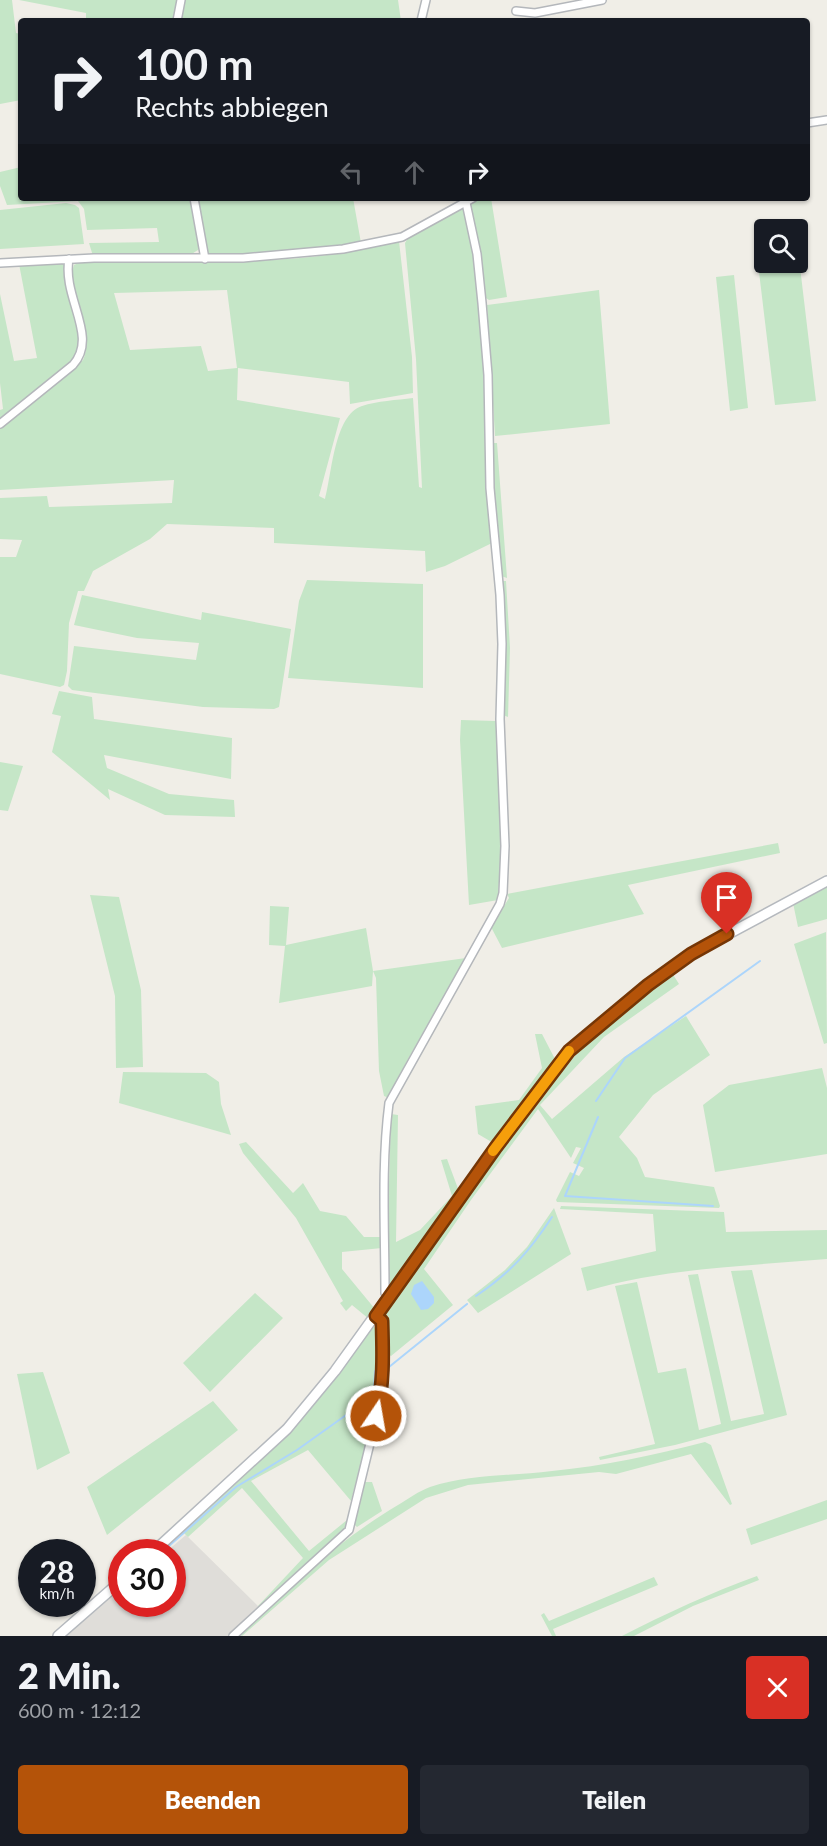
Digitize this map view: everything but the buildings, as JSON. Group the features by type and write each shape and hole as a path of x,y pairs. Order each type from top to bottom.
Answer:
{"main road":[{"path":"167,1539 264,1452 322,1388 496,1147 569,1051 648,985 691,954 827,881"},
{"path":"58,1636 108,1592"}],"street":[{"path":"178,18 181,0"},
{"path":"422,18 426,0"},
{"path":"516,11 535,13 602,0"},
{"path":"810,123 827,120"},
{"path":"195,201 205,259"},
{"path":"0,263 127,257 205,259 288,255 377,243 402,237 426,226 465,201"},
{"path":"388,1298 385,1293 385,1190 386,1125 389,1103 500,904 503,893 505,846 500,719 502,645 490,488 488,375 477,254 468,201"},
{"path":"0,424 73,365 81,355 84,337 69,284 67,272 69,259"},
{"path":"233,1636 349,1530 382,1394 384,1364 382,1321 376,1316"}],"shaded area":[{"path":"186,1535 259,1607 228,1636 66,1636 87,1617 96,1617 96,1609 108,1598 108,1617 186,1617 186,1539 181,1539"}],"green space":[{"path":"0,0 12,0 16,33 18,33 18,101 0,104"},
{"path":"19,0 179,0 175,18 86,18 86,13"},
{"path":"184,0 398,0 401,18 180,18"},
{"path":"18,168 18,201 78,201 7,205 0,186 0,172"},
{"path":"78,201 191,201 199,241 198,250 190,255 93,256 89,243 159,242 157,228 87,230 84,209"},
{"path":"198,201 354,201 361,243 252,255 212,256 207,253"},
{"path":"491,201 507,297 489,300 486,298 470,203"},
{"path":"66,203 79,208 84,244 0,249 0,210"},
{"path":"464,209 473,250 484,333 492,543 445,566 426,572 425,551 274,543 274,528 167,524 150,539 93,571 84,591 78,591 69,623 67,671 64,685 60,687 0,674 0,557 16,557 22,540 0,539 0,498 47,496 49,507 172,503 174,480 0,490 0,427 83,360 86,337 73,289 74,265 83,261 202,262 282,259 360,250 399,241 412,357 413,393 350,404 349,382 238,368 237,400 340,418 319,496 325,499 336,446 345,421 362,406 394,400 413,398 419,487 422,488 416,359 405,243 408,238","holes":["227,290 237,368 208,371 201,346 130,350 114,293"]},
{"path":"61,262 64,265 64,279 81,344 77,355 68,365 0,419 0,410 3,409 0,383 0,294 14,361 37,358 19,264"},
{"path":"759,273 801,273 816,401 775,405"},
{"path":"734,275 748,408 730,411 716,277"},
{"path":"599,290 610,424 495,436 487,305"},
{"path":"492,443 497,443 507,578 501,576 493,488"},
{"path":"307,580 423,584 423,688 288,678 299,601"},
{"path":"502,581 506,581 510,648 508,717 503,715"},
{"path":"82,595 201,620 202,612 291,629 279,707 274,709 203,707 72,690 68,686 74,646 196,660 199,643 137,638 74,625"},
{"path":"59,691 92,697 94,719 232,738 231,779 104,755 107,768 169,794 234,800 235,817 165,815 108,789 110,800 52,752 61,716 52,714"},
{"path":"461,720 496,721 499,725 501,846 498,900 469,905 460,740"},
{"path":"0,762 23,766 8,811 0,810"},
{"path":"778,843 780,853 628,885 644,914 502,948 491,927 509,898 507,894"},
{"path":"827,885 827,919 798,927 793,903"},
{"path":"90,895 119,897 141,990 143,1067 116,1068 115,996"},
{"path":"270,906 289,907 286,945 366,928 373,971 372,986 279,1003 285,946 269,945"},
{"path":"826,932 827,1043 824,1044 794,944"},
{"path":"466,958 408,1059 389,1098 384,1096 379,1071 376,978 373,971"},
{"path":"672,973 679,984 604,1037 540,1105 552,1119 624,1057 686,1016 710,1055 653,1095 619,1137 637,1158 645,1177 714,1187 719,1208 557,1202 570,1172 579,1176 584,1168 573,1163 581,1148 576,1147 571,1158 538,1109 424,1269 453,1305 391,1356 388,1354 387,1315 384,1314 535,1102 583,1048"},
{"path":"535,1034 542,1034 556,1061 495,1144 478,1134 475,1106 519,1100 542,1068"},
{"path":"822,1068 827,1088 827,1154 715,1172 703,1105 729,1085"},
{"path":"123,1072 206,1073 219,1082 221,1104 231,1135 119,1103"},
{"path":"391,1114 398,1115 396,1242 420,1230 452,1196 441,1160 447,1159 460,1194 389,1292 386,1290"},
{"path":"246,1142 293,1193 303,1183 320,1211 346,1216 364,1237 382,1237 382,1248 342,1252 342,1269 375,1309 369,1319 352,1305 346,1311 340,1303 343,1301 296,1218 243,1153 239,1144"},
{"path":"561,1206 724,1212 726,1232 827,1230 827,1259 736,1266 646,1277 587,1291 581,1268 656,1251 653,1214 560,1209"},
{"path":"554,1208 571,1254 478,1313 467,1300 505,1270 527,1247"},
{"path":"752,1270 787,1415 675,1445 600,1460 599,1457 655,1444 615,1286 637,1282 658,1373 686,1368 699,1430 721,1424 688,1275 698,1274 731,1421 764,1414 731,1271"},
{"path":"255,1293 283,1318 210,1392 183,1363"},
{"path":"375,1327 379,1330 379,1374 368,1437 351,1501 308,1450 251,1481 309,1551 347,1520 344,1531 260,1608 258,1606 303,1558 242,1488 188,1537 182,1531 257,1463 327,1387"},
{"path":"43,1372 70,1453 37,1470 17,1374"},
{"path":"213,1401 238,1430 107,1535 87,1487"},
{"path":"705,1442 711,1445 732,1504 730,1505 691,1454 616,1474 599,1472 468,1485 426,1498 329,1560 242,1636 239,1634 355,1533 426,1489 460,1480 610,1463"},
{"path":"365,1482 372,1482 382,1511 357,1527 354,1524"},
{"path":"827,1500 827,1519 751,1545 746,1529"},
{"path":"757,1576 759,1580 693,1606 634,1636 622,1636 722,1589"},
{"path":"654,1577 658,1585 553,1629 556,1636 552,1636 541,1615 544,1613 549,1621"}],"water":[{"path":"422,1281 434,1297 434,1303 428,1309 421,1310 411,1294 414,1285"}],"waterway":[{"path":"596,1101 625,1058 760,961"},
{"path":"598,1117 565,1196 713,1206"},
{"path":"476,1296 518,1261 552,1217"},
{"path":"389,1367 467,1304"},
{"path":"177,1539 236,1487 297,1450 363,1403 374,1390 375,1371"}],"slow traffic":[{"path":"493,1151 569,1051"}],"route":[{"path":"376,1416 382,1394 384,1364 382,1321 376,1316 496,1147 569,1051 648,985 691,954 727,934"}]}
